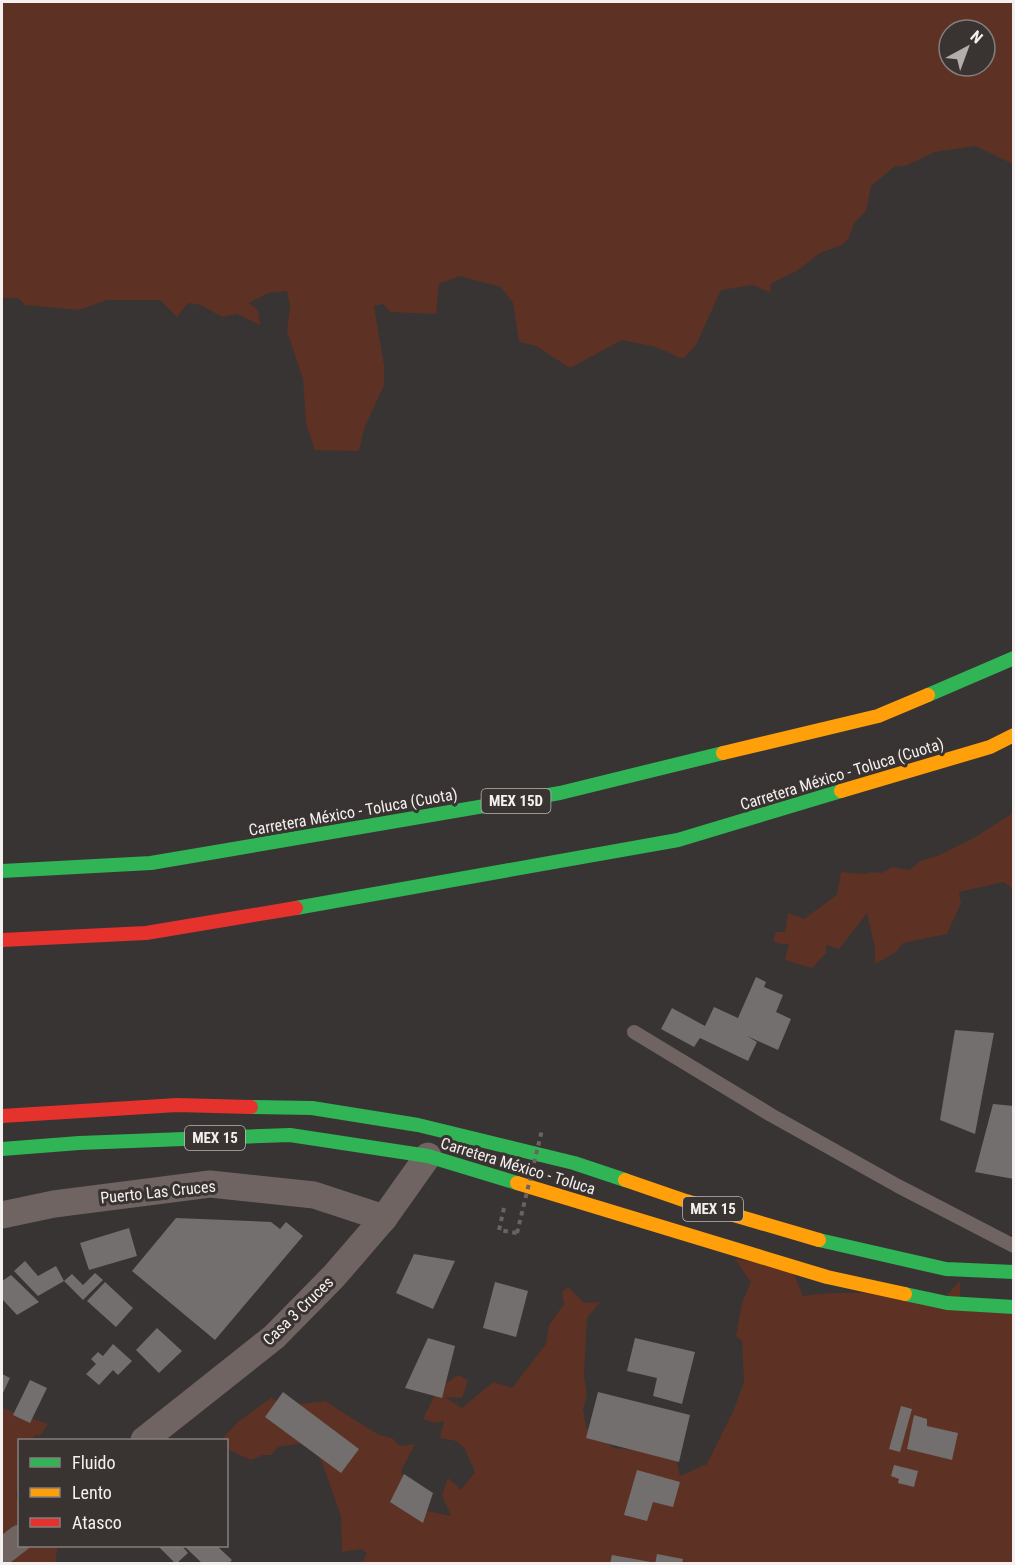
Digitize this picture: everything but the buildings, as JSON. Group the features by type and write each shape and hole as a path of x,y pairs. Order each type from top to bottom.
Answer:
{"main road":[{"name":"Carretera México - Toluca (Cuota)","path":"2,871 151,863 560,793 878,716 1014,658"},
{"name":"Carretera México - Toluca (Cuota)","path":"2,940 146,933 678,840 990,747 1014,735"},
{"name":"Carretera México - Toluca","path":"2,1116 177,1105 312,1108 418,1125 574,1163 686,1201 826,1242 945,1269 1014,1272"},
{"name":"Carretera México - Toluca","path":"2,1149 80,1143 290,1135 428,1156 827,1277 947,1303 1014,1307"}],"street":[{"name":"Casa 3 Cruces","path":"145,1439 274,1337 334,1276 384,1218 428,1156"},
{"name":"Puerto Las Cruces","path":"2,1215 54,1204 210,1184 314,1195 384,1218"},
{"path":"2,1552 18,1540"}],"lane":[{"path":"634,1032 771,1115 898,1186 1014,1246"}],"path":[{"path":"517,1233 542,1130"}],"shaded area":[{"path":"2,2 1013,2 1013,164 976,146 935,152 905,166 895,166 871,186 866,211 855,222 848,239 842,245 820,253 797,271 770,284 771,293 753,285 721,290 696,345 683,359 656,347 622,340 570,368 536,346 519,342 513,303 501,287 459,276 439,284 436,314 390,312 383,304 374,306 384,365 384,385 364,429 359,451 315,450 306,424 303,379 287,331 290,307 287,291 268,293 249,303 258,310 260,325 237,314 222,317 201,305 188,303 177,317 160,300 107,300 79,310 25,305 18,298 2,298"},
{"path":"1013,813 1013,889 1004,882 959,892 961,903 947,934 903,943 896,952 875,964 875,948 867,913 839,949 826,945 826,953 812,968 785,960 789,944 773,941 776,932 785,932 788,913 804,919 837,895 841,872 881,873 893,867 909,870 921,861 974,838"},
{"path":"735,1259 792,1269 803,1296 856,1293 943,1299 960,1281 960,1301 1013,1307 1013,1563 362,1563 367,1553 362,1549 342,1552 341,1516 322,1462 309,1442 278,1447 271,1455 263,1455 251,1460 231,1451 228,1448 228,1439 222,1439 239,1421 271,1398 286,1406 325,1401 379,1435 392,1438 400,1446 415,1444 401,1471 418,1509 451,1516 442,1495 448,1478 461,1490 475,1472 465,1449 456,1441 440,1438 444,1421 435,1423 423,1419 438,1389 458,1375 468,1380 462,1398 445,1397 462,1408 493,1382 512,1388 546,1344 549,1325 564,1304 562,1292 568,1287 584,1303 600,1302 587,1318 584,1376 587,1395 583,1409 586,1427 614,1448 657,1452 676,1458 680,1476 707,1464 734,1409 744,1382 742,1341 736,1336 742,1303 751,1282"},
{"path":"2,1408 48,1424 40,1436 35,1435 33,1439 18,1439 16,1497 18,1499 18,1547 58,1547 55,1563 2,1564"}],"traffic: fast":[{"path":"928,695 1014,658"},
{"path":"2,871 151,863 560,793 723,753"},
{"path":"296,908 678,840 841,791"},
{"path":"251,1107 312,1108 418,1125 574,1163 625,1180"},
{"path":"2,1149 79,1143 290,1135 428,1156 517,1183"},
{"path":"819,1240 946,1269 1014,1272"},
{"path":"905,1294 947,1303 1014,1307"}],"traffic: slow":[{"path":"723,753 878,716 928,695"},
{"path":"841,791 990,747 1014,735"},
{"path":"625,1180 686,1201 819,1240"},
{"path":"517,1183 827,1277 905,1294"}],"traffic: jam":[{"path":"2,940 146,933 296,908"},
{"path":"2,1116 177,1105 251,1107"}]}
